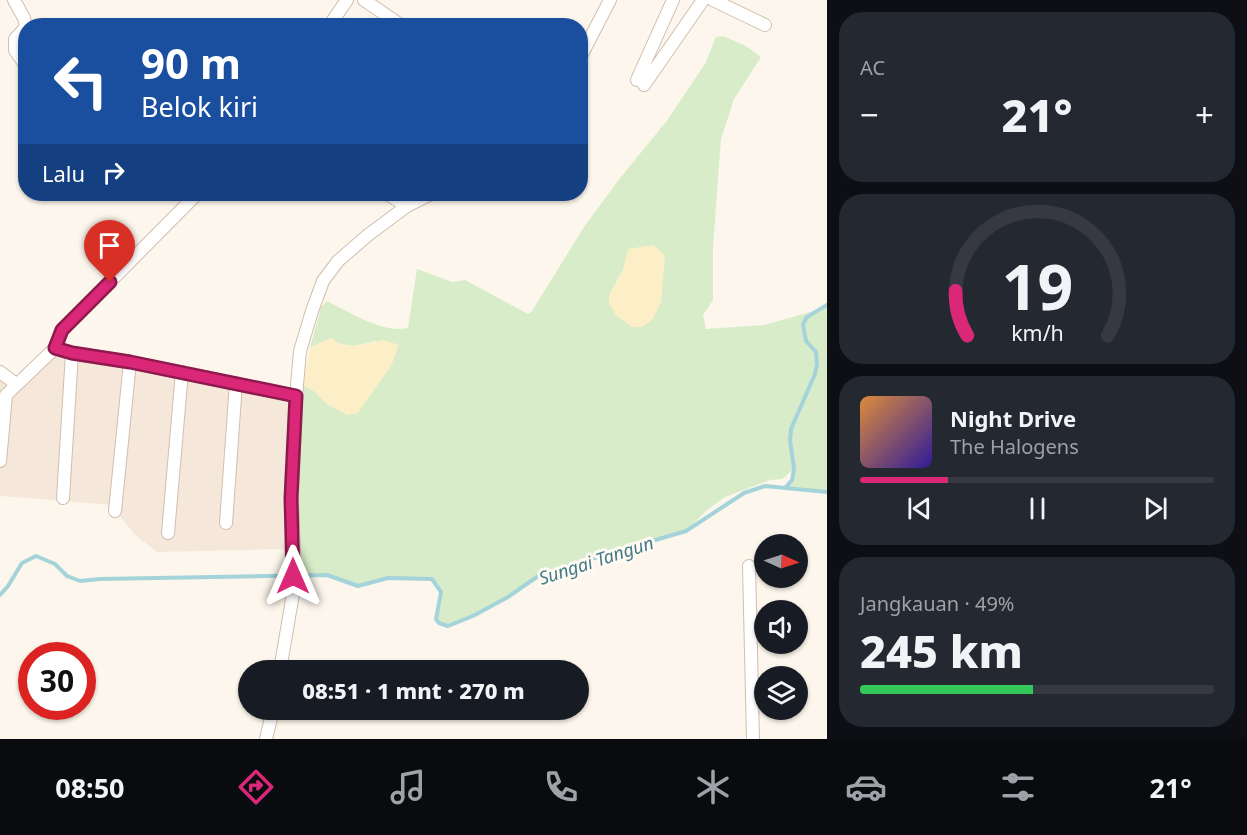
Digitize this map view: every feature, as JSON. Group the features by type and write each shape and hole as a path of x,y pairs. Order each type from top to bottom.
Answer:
{"street":[{"path":"14,0 24,18"},
{"path":"335,18 347,0"},
{"path":"364,0 390,18"},
{"path":"588,43 610,0"},
{"path":"673,0 641,82 703,0"},
{"path":"713,0 765,25"},
{"path":"18,36 15,39 15,50 18,54"},
{"path":"0,461 3,397 55,348 62,330 190,201"},
{"path":"399,201 407,206"},
{"path":"282,660 293,594 291,498 300,351 323,281 338,261 368,235 417,201"},
{"path":"55,348 296,396"},
{"path":"63,498 72,353"},
{"path":"115,511 130,362"},
{"path":"0,372 16,384"},
{"path":"168,533 182,372"},
{"path":"226,523 236,383"},
{"path":"749,566 753,739"},
{"path":"266,739 271,720"}],"shaded area":[{"path":"64,354 289,400 285,474 288,549 157,552 135,535 111,505 0,496 0,378 15,391 43,364 55,356"}],"green space":[{"path":"723,36 746,46 761,57 734,99 721,139 713,246 713,300 703,315 706,329 764,325 818,310 827,305 827,492 786,488 792,480 793,470 782,479 770,480 725,497 707,510 686,531 541,574 508,597 473,616 448,626 439,623 436,619 441,592 432,579 388,578 358,586 327,575 299,575 298,456 303,385 314,391 327,404 348,415 357,413 376,341 354,346 324,341 310,348 321,307 327,301 378,325 388,328 408,328 417,269 452,282 465,280 528,314 584,227 666,122 705,64 716,37","holes":["623,270 642,327 632,327 616,315 609,295"]}],"sand":[{"path":"653,245 665,255 661,302 653,319 642,327 632,327 616,315 609,304 609,295 623,270 628,249"},
{"path":"331,338 340,344 354,346 383,340 399,345 391,366 358,413 348,415 327,404 314,391 303,385 310,348"}],"waterway":[{"path":"786,487 792,480 794,469 790,440 791,429 815,374 817,364 816,352 806,341 803,324 807,317 827,305"},
{"name":"Sungai Tangun","path":"0,595 22,563 36,556 55,564 67,576 80,581 327,575 358,586 388,578 432,579 441,592 436,619 439,623 448,626 473,616 508,597 541,574 686,531 744,493 765,486 827,492"}],"route":[{"path":"110,282 62,330 55,348 296,396 291,498 293,576"}]}
